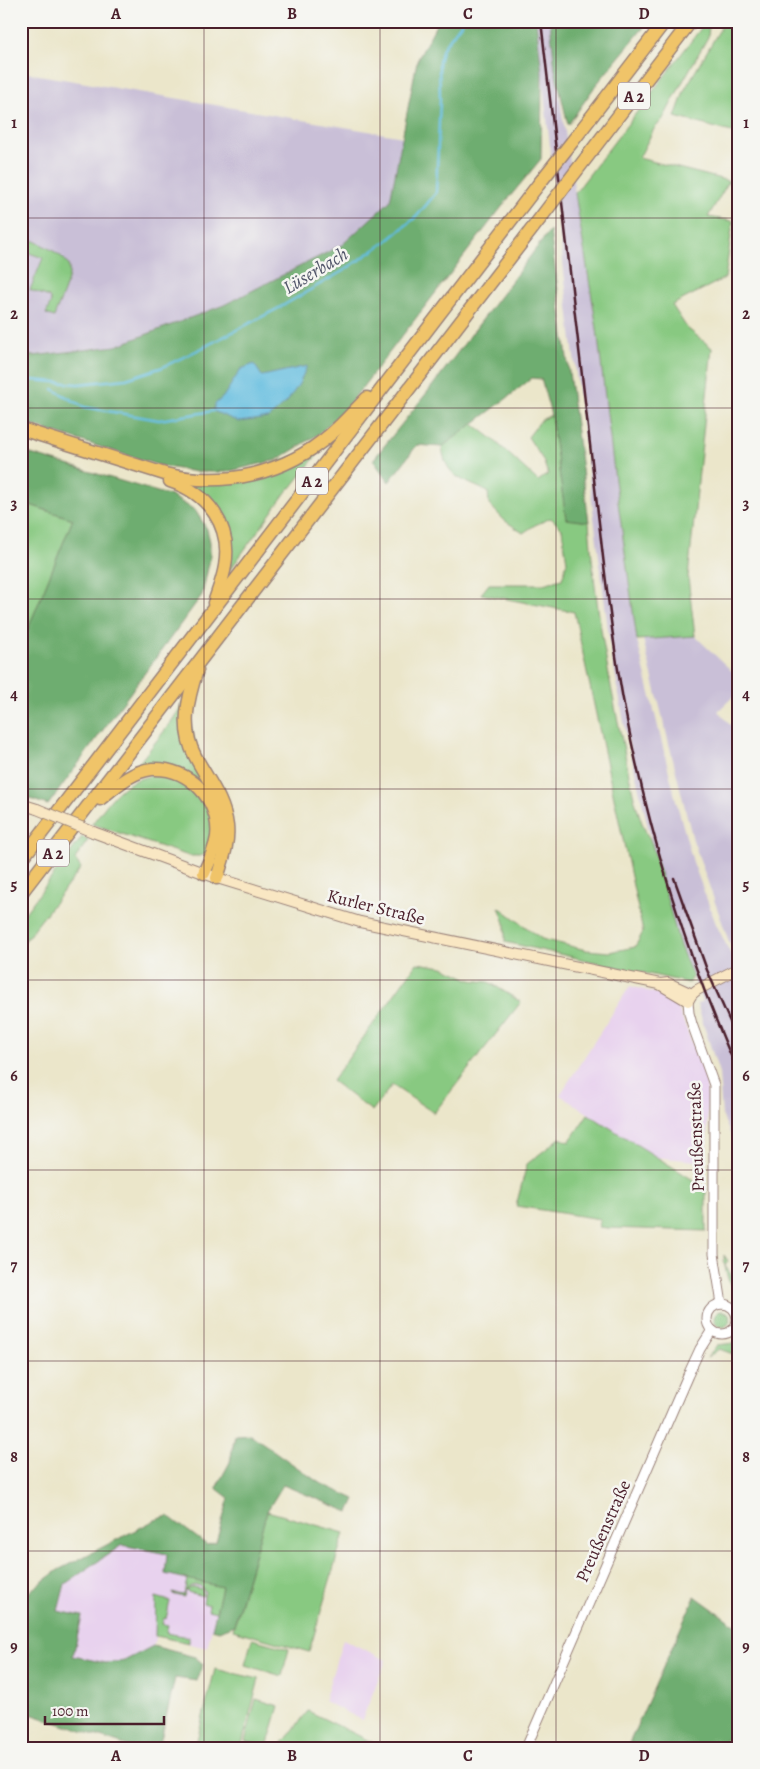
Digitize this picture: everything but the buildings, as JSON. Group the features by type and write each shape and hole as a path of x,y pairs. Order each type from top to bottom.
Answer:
{"highway":[{"name":"A 2","path":"21,860 665,21"},
{"name":"A 2","path":"21,893 691,21"},
{"path":"21,430 183,478 218,480 252,475 296,459 331,434 414,347"},
{"path":"21,434 175,483 200,496 218,518 223,530 226,550 222,579 210,615"},
{"path":"201,660 187,704 187,734 194,755 218,794 225,812 227,843 217,878"},
{"path":"84,812 133,775 152,769 171,771 186,777 199,787 208,798 217,821 217,837 214,851 204,873"}],"main road":[{"name":"Kurler Straße","path":"21,804 217,878 360,922 660,984 668,983 690,998"},
{"path":"690,998 712,982 739,968"}],"street":[{"name":"Preußenstraße","path":"690,998 690,1018 714,1085 714,1254 722,1304"},
{"path":"722,1304 729,1306 738,1315 736,1324 730,1331 721,1333 712,1330 709,1326 708,1316 712,1308 722,1304"},
{"name":"Preußenstraße","path":"526,1748 692,1366 712,1330"}],"shaded area":[{"path":"536,21 550,21 555,70 597,329 637,640 675,797 693,862 716,924 739,971 739,1154 722,1115 719,1073 697,1004 703,1001 680,946 652,844 626,733 610,645 571,333"},
{"path":"21,72 403,137 390,202 342,245 224,305 116,346 33,356 21,353"},
{"path":"695,636 739,678 739,691 718,711 739,734 739,953 734,956 693,840 643,639"},
{"path":"630,986 666,996 678,1008 706,1077 708,1106 706,1162 655,1157 560,1095"},
{"path":"122,1545 168,1554 187,1579 222,1587 207,1648 156,1636 153,1646 124,1661 106,1663 73,1656 82,1616 58,1611 65,1584"},
{"path":"343,1639 386,1660 362,1720 324,1701"}],"green space":[{"path":"438,21 536,21 542,73 541,159 348,406 319,434 277,460 226,472 196,472 161,466 21,422 21,353 33,356 116,346 224,305 342,245 390,201 417,61"},
{"path":"550,21 649,21 596,85 568,125 555,70"},
{"path":"720,21 739,21 739,134 675,117 685,89 723,24"},
{"path":"705,23 709,26 708,37 663,119 654,129 639,158 729,181 708,217 733,221 725,278 672,305 687,328 712,348 688,577 695,636 637,640 597,329 575,193"},
{"path":"550,230 589,522 566,519 551,415 541,379 532,378 442,447 417,445 389,482 373,460 433,385"},
{"path":"21,235 49,248 67,263 69,268 68,279 54,317 46,314 51,302 49,297 30,290 43,258 21,250"},
{"path":"551,415 566,518 589,522 594,579 602,635 631,783 641,821 652,844 680,946 693,977 689,983 505,942 505,923 499,907 542,939 586,950 610,952 635,947 643,932 574,612 481,594 489,584 543,584 562,579 567,562 562,529 551,518 523,533 504,520 489,504 488,492 457,477 452,472 447,466 442,447 473,424 494,440 538,481 548,474 543,460 528,437 541,420"},
{"path":"323,447 291,488 289,488 230,570 230,543 190,484 209,484"},
{"path":"21,451 171,496 195,510 207,529 210,542 210,559 202,595 48,805 21,796 21,646 73,519 21,502"},
{"path":"21,502 73,519 21,646"},
{"path":"184,702 210,792 138,764 169,725"},
{"path":"151,776 182,782 198,794 204,802 211,823 213,842 209,853 200,856 189,856 92,824 110,800 123,787 131,782"},
{"path":"82,837 88,840 75,859 81,868 21,946 21,918"},
{"path":"417,963 443,967 471,980 489,982 521,1002 434,1113 392,1085 372,1111 332,1081"},
{"path":"588,1114 706,1188 706,1231 599,1227 600,1219 516,1206 527,1164 560,1138 569,1142"},
{"path":"724,1255 728,1261 725,1266"},
{"path":"725,1266 739,1286 739,1299 732,1290"},
{"path":"722,1311 728,1313 730,1319 728,1325 722,1327 716,1325 714,1319 716,1313"},
{"path":"734,1343 739,1349 739,1356 719,1349 707,1358 717,1345"},
{"path":"250,1434 318,1482 355,1499 349,1512 283,1485 267,1511 234,1625 219,1631 212,1629 222,1587 165,1574 167,1554 122,1545 65,1584 58,1611 82,1616 73,1656 106,1663 124,1661 153,1646 195,1657 203,1664 197,1681 175,1678 159,1748 134,1748 21,1711 21,1602 31,1590 58,1570 155,1520 168,1516 207,1545 216,1542 229,1498 216,1488 230,1462 235,1435"},
{"path":"267,1511 344,1533 309,1652 233,1630"},
{"path":"187,1579 222,1587 216,1612 208,1610 209,1605 203,1603 205,1592 201,1586 194,1585 190,1587 184,1597 172,1594 184,1595"},
{"path":"194,1587 202,1589 203,1596 187,1592 188,1589"},
{"path":"695,1596 739,1628 739,1719 720,1748 627,1748"},
{"path":"156,1597 170,1601 166,1619 164,1618 162,1624 168,1625 166,1633 189,1637 189,1643 155,1636"},
{"path":"252,1639 289,1649 282,1676 245,1665"},
{"path":"215,1669 259,1679 241,1748 195,1748"},
{"path":"256,1699 279,1706 267,1747 245,1741"},
{"path":"308,1711 384,1748 279,1748"}],"water":[{"path":"254,364 262,376 307,366 299,384 287,402 269,418 239,422 213,411 215,404 223,397 241,369"}],"waterway":[{"name":"Lüserbach","path":"21,379 78,384 126,379 163,367 277,309 343,271 387,241 417,216 436,193 440,99 439,62 443,48 463,21"},
{"path":"53,389 84,407 159,420 213,411"}],"railway":[{"path":"541,21 615,653 625,710 658,849 686,941 739,1074"},
{"path":"674,878 707,970 739,1042"}]}
